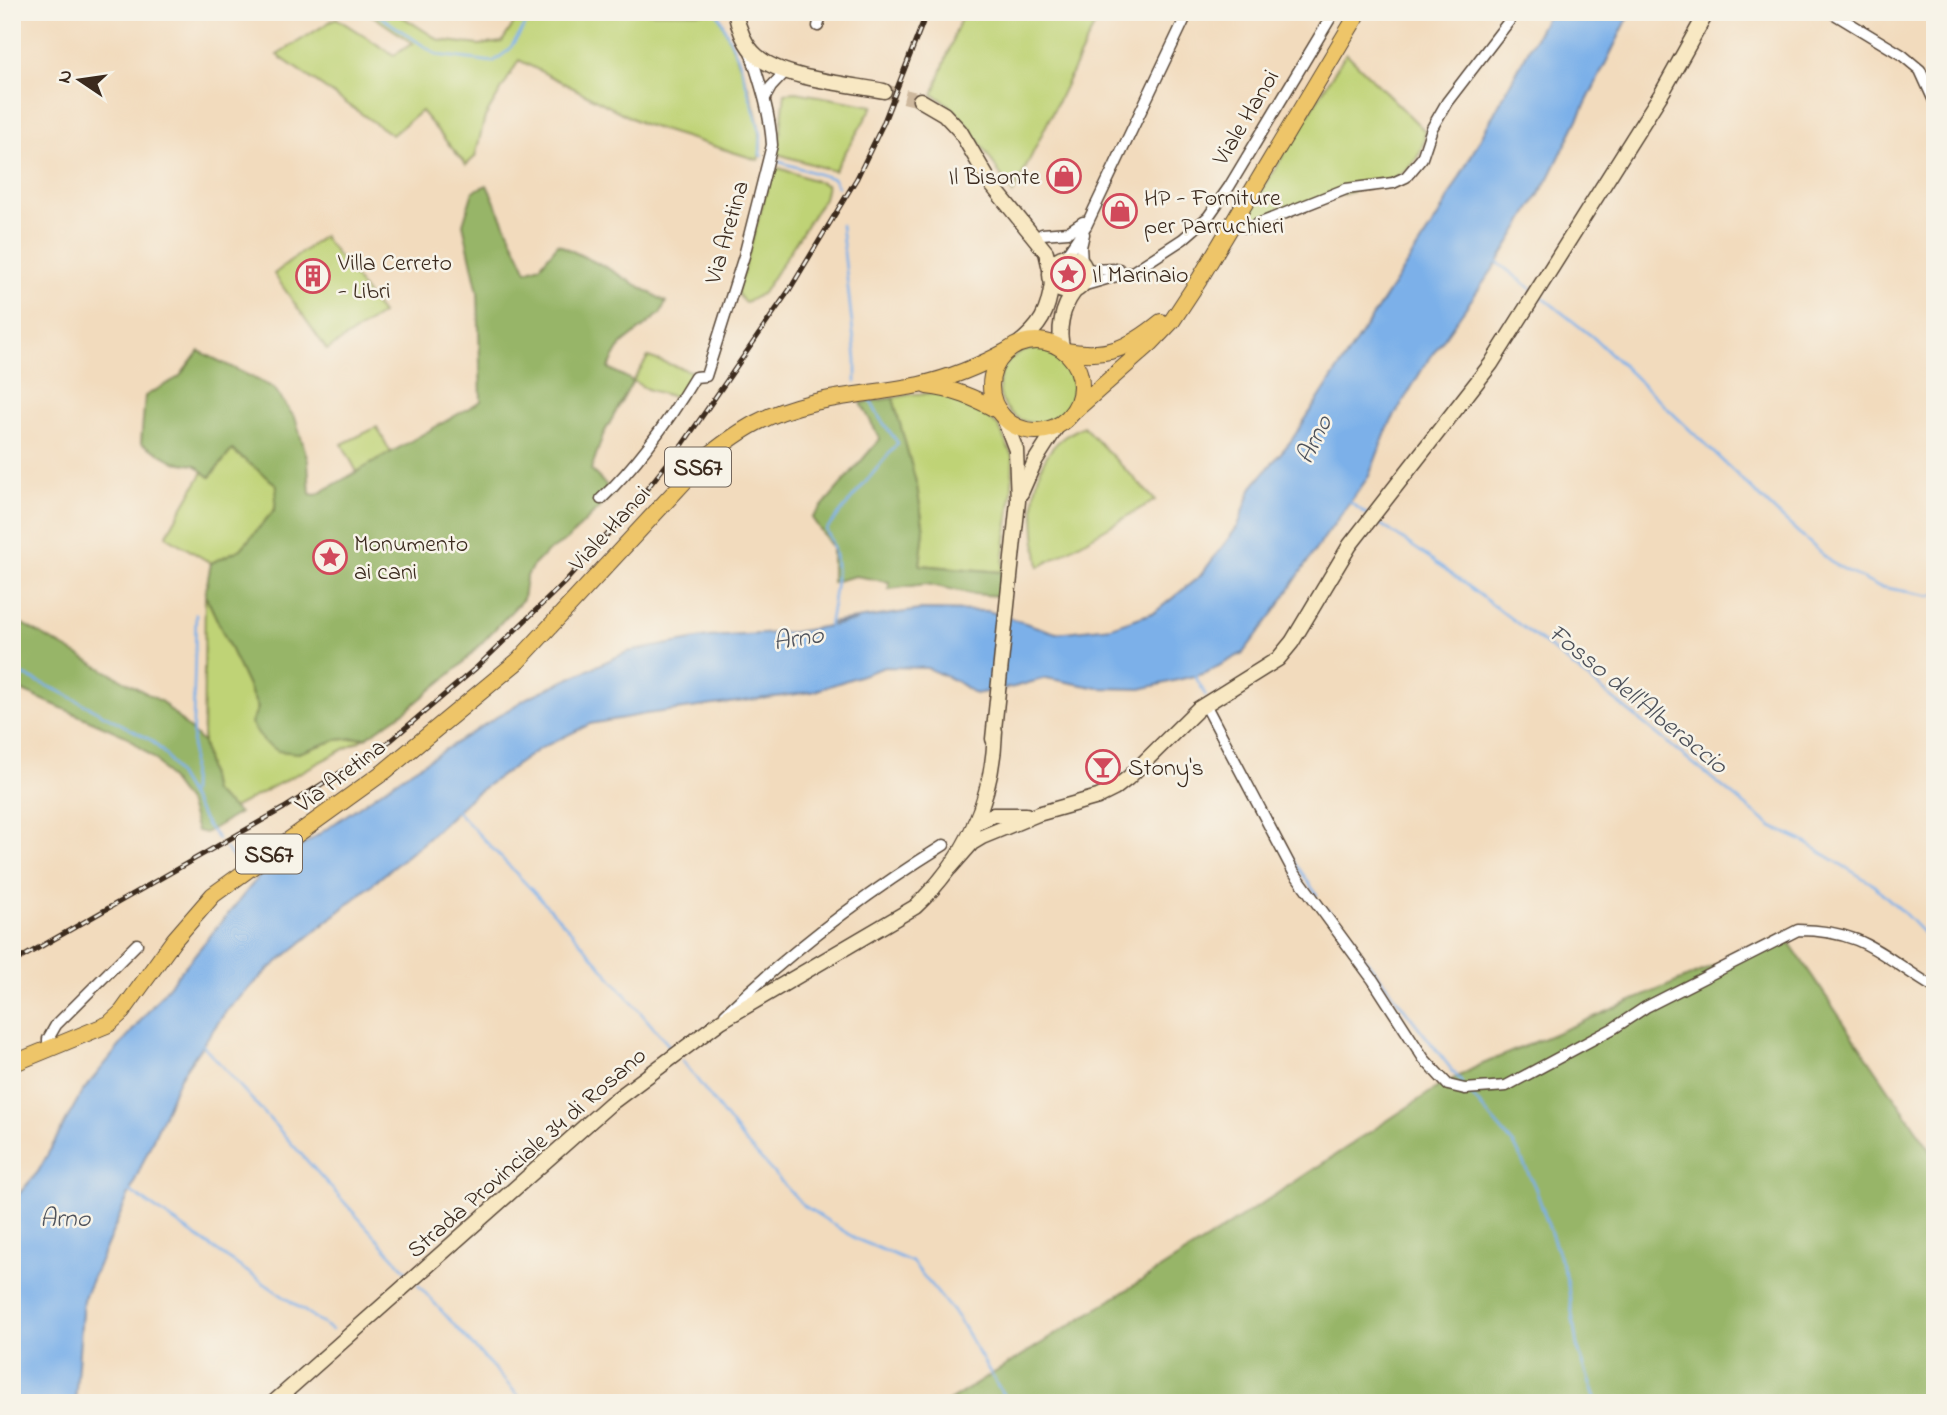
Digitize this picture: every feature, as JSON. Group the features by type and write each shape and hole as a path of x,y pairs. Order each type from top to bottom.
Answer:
{"main road":[{"name":"Via Aretina","path":"735,12 748,46 769,65 786,71 884,90"},
{"path":"1059,425 1172,321 1359,12"},
{"path":"977,821 988,828 1003,821 1082,803 1114,789 1205,704 1278,659 1292,642 1350,545 1491,364 1663,91 1707,12"},
{"path":"920,100 938,110 960,131 991,184 1046,252 1051,276 1061,291 1078,289"},
{"path":"1021,220 1042,234 1066,256 1055,261 1051,276"},
{"name":"Viale Hanoi","path":"1066,256 1072,256 1084,266"},
{"path":"1072,413 1081,387 1079,374 1060,340 1063,311 1078,289 1084,266"},
{"name":"Viale Hanoi","path":"1051,276 1050,300 1044,317 1032,333 999,360 991,385 993,399 1001,413 1012,424 1035,431 1059,425"},
{"name":"Viale Hanoi","path":"535,644 708,456 729,439 758,422 789,409 825,399 917,385 955,376 1013,347 1041,341 1064,350 1086,354 1111,351 1127,345 1152,329 1182,305"},
{"name":"Viale Hanoi","path":"917,385 947,388 972,397 1001,413"},
{"name":"Strada Provinciale 34 di Rosano","path":"273,1403 610,1104 721,1021 924,899 950,868 977,821 992,768 1008,577 1018,501 1016,450 1001,413"},
{"name":"Strada Provinciale 34 di Rosano","path":"1018,501 1035,461 1059,425"},
{"name":"Via Aretina","path":"12,1063 109,1024 122,1012 174,940 213,895 385,771 535,644"},
{"name":"Strada Provinciale 34 di Rosano","path":"899,916 928,884 976,796 995,730"},
{"path":"992,768 992,806 1003,821"},
{"path":"976,796 977,821"},
{"path":"951,843 977,821"},
{"path":"950,868 972,843 1003,821"}],"street":[{"path":"818,26 822,12"},
{"path":"1066,256 1088,221 1188,12"},
{"name":"Viale Hanoi","path":"1078,289 1124,275 1183,239 1208,217 1229,187 1334,12"},
{"path":"1233,224 1248,228 1346,189 1393,183 1406,177 1422,158 1432,128 1447,102 1516,12"},
{"path":"1831,12 1902,55 1920,70 1935,103"},
{"name":"Via Aretina","path":"601,499 627,475 656,438 695,377 706,376 744,256 772,145 765,98 748,46"},
{"path":"760,82 762,73 769,65"},
{"path":"765,98 786,71"},
{"path":"1042,234 1068,233 1088,221"},
{"path":"1084,266 1081,247 1088,221"},
{"name":"Viale Hanoi","path":"1084,266 1114,271 1149,261"},
{"path":"1205,704 1293,870 1373,980 1424,1059 1448,1085 1465,1089 1506,1086 1614,1028 1646,1007 1798,930 1822,930 1853,937 1885,953 1935,988"},
{"path":"703,1035 764,976 820,930 897,874 951,843"},
{"path":"48,1049 48,1038 56,1025 137,944"}],"green space":[{"path":"367,12 395,12 439,40 479,45 502,42 521,12 718,13 755,108 761,146 758,160 643,124 519,60 485,117 475,157 466,165 421,111 392,135 277,55 336,18 394,55 413,43"},
{"path":"963,12 1101,12 1013,194 966,124 944,101 933,95"},
{"path":"1346,53 1425,131 1416,160 1392,179 1250,224 1243,221"},
{"path":"796,92 873,106 834,171 778,154 785,93"},
{"path":"779,168 827,185 824,198 763,293 745,303 737,293 772,171"},
{"path":"487,185 527,271 540,266 558,244 666,302 661,313 621,345 608,368 633,381 603,435 591,470 614,493 567,540 546,553 532,567 526,578 523,599 460,666 407,710 367,737 336,740 298,753 278,751 264,742 251,723 258,708 205,594 211,563 241,549 275,509 277,485 232,450 210,477 195,465 175,462 141,443 145,396 179,377 199,351 274,388 296,420 308,461 310,494 316,495 481,401 478,292 463,224 473,191"},
{"path":"323,236 382,314 327,350 274,274"},
{"path":"1029,349 1043,349 1057,355 1067,365 1073,386 1067,407 1057,417 1043,423 1029,423 1015,417 1005,407 999,393 999,379 1005,365 1015,355"},
{"path":"648,357 696,373 681,399 647,389 633,381"},
{"path":"944,393 976,407 999,427 1013,458 1012,492 1002,572 920,565 924,531 917,486 893,398"},
{"path":"893,398 917,486 924,531 920,565 1002,572 998,596 926,584 889,589 889,582 856,576 832,582 832,547 812,518 880,439 861,403"},
{"path":"1083,426 1155,500 1039,567 1034,515 1037,480 1051,449 1064,437"},
{"path":"377,427 391,453 357,472 342,444"},
{"path":"232,450 277,485 275,509 241,549 211,563 166,536 203,472 210,477"},
{"path":"205,594 258,708 298,753 336,740 367,737 233,808 213,792 203,743"},
{"path":"12,618 162,702 203,743 213,792 239,813 205,833 197,831 189,805 156,760 126,736 12,684"},
{"path":"1785,936 1935,1157 1935,1403 946,1403 1208,1239 1438,1087 1478,1066"}],"water":[{"name":"Arno","path":"1549,12 1631,12 1549,178 1498,262 1423,368 1388,427 1369,476 1243,653 1206,673 1141,689 1098,688 1046,678 975,694 956,681 927,668 885,667 812,692 590,724 539,749 472,796 426,840 268,970 227,1010 180,1077 83,1300 75,1403 12,1403 12,1253 18,1195 38,1172 82,1092 260,875 403,776 527,698 627,652 708,637 794,632 857,621 829,623 920,610 988,611 1056,633 1111,627 1155,612 1200,576 1238,526 1252,487 1291,441 1439,215"}],"waterway":[{"path":"374,12 437,55 493,62 509,50 534,12"},
{"path":"713,12 718,13 739,60 761,134 762,156"},
{"path":"777,161 834,179 838,187"},
{"path":"841,225 856,382"},
{"path":"1497,262 1533,290"},
{"path":"1541,296 1594,338 1832,563 1876,586 1931,596 1935,594"},
{"path":"829,627 836,565 832,542 826,530 898,443 869,398"},
{"name":"Fosso dell'Alberaccio","path":"1348,501 1368,515"},
{"name":"Fosso dell'Alberaccio","path":"1376,521 1549,647 1772,827 1803,841 1871,883 1935,945"},
{"path":"191,792 196,614"},
{"path":"12,670 61,692 151,740 166,755 206,824 218,839"},
{"path":"1194,674 1206,696"},
{"path":"453,807 571,931 671,1048"},
{"path":"225,848 239,865"},
{"path":"1289,854 1317,895"},
{"path":"1327,909 1462,1083"},
{"path":"202,1044 408,1273"},
{"path":"682,1060 744,1141 803,1205 856,1239 912,1262 958,1318 1008,1403"},
{"path":"1468,1091 1515,1146 1535,1187 1567,1279 1577,1346 1597,1403"},
{"path":"127,1189 332,1330"},
{"path":"418,1285 525,1403"}],"tunnel":[{"path":"884,91 920,100"}],"railway":[{"path":"12,963 284,808 390,741 476,668 564,583 633,506 683,444 790,289 857,178 883,124 927,12"}],"place":[{"name":"Il Bisonte","path":"1064,176"},
{"name":"HP - Forniture per Parruchieri","path":"1120,211"},
{"name":"Il Marinaio","path":"1068,274"},
{"name":"Villa Cerreto - Libri","path":"313,276"},
{"name":"Monumento ai cani","path":"330,557"},
{"name":"Stony's","path":"1103,767"}]}
